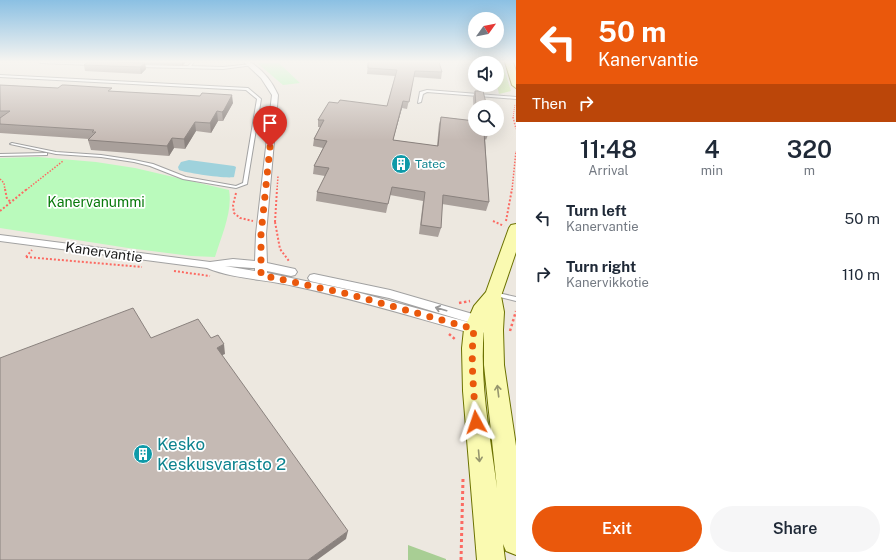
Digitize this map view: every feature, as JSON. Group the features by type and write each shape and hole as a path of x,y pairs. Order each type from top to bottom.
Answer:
{"main road":[{"path":"491,560 474,391 472,348 485,323 495,312 494,296 508,229"},
{"path":"485,323 494,365 516,541"}],"street":[{"path":"261,271 261,234 275,95 271,88"},
{"name":"Kanervantie","path":"0,238 210,271 219,269 261,271 390,294 450,311 485,323"},
{"name":"Kanervantie","path":"261,271 348,294 485,323"}],"lane":[{"path":"12,144 70,155 101,156 134,161 151,165 185,178 236,187 241,186 245,184 260,99 247,89 231,88"},
{"path":"419,102 421,93 427,91 516,98"},
{"path":"0,155 56,153"},
{"path":"494,296 516,299"}],"path":[{"path":"493,221 508,229 516,151"},
{"path":"0,211 70,155"},
{"path":"0,179 4,183 7,199 11,202"},
{"path":"26,257 149,267"},
{"path":"173,271 210,271"},
{"path":"450,311 452,304 485,323 516,311"}],"green space":[{"path":"504,88 510,88 511,91 499,94 499,92 504,92"},
{"name":"Kanervanummi","path":"38,157 96,162 135,168 229,190 230,198 228,215 215,257 191,256 128,248 0,228 0,158"},
{"path":"408,545 446,559 446,560 408,560"}],"water":[{"path":"189,160 234,166 236,167 234,177 190,173 179,170 178,167 181,162"}],"building":[{"path":"0,88 112,88 108,91 200,96 202,93 232,95 224,110 222,112 217,111 210,123 195,122 184,139 172,138 167,146 88,140 96,132 92,132 94,130 0,124 0,118 10,111 0,111"},
{"name":"Tatec","path":"392,88 412,88 409,102 403,101 393,140 438,146 441,117 468,120 468,136 484,136 489,202 443,195 441,228 421,225 425,192 392,187 388,204 317,192 329,168 314,166 327,141 314,139 324,120 318,120 329,102 338,103 340,100 387,106"},
{"path":"475,92 483,92 485,100 476,100"},
{"name":"Kesko Keskusvarasto 2","path":"133,308 151,338 198,319 211,338 218,335 224,344 217,348 348,531 308,560 0,560 0,358"}],"place":[{"name":"Tatec","path":"401,164"},
{"name":"Kesko Keskusvarasto 2","path":"143,454"}],"route":[{"path":"270,147 261,234 261,275 348,294 474,329 472,362 476,422"}]}
